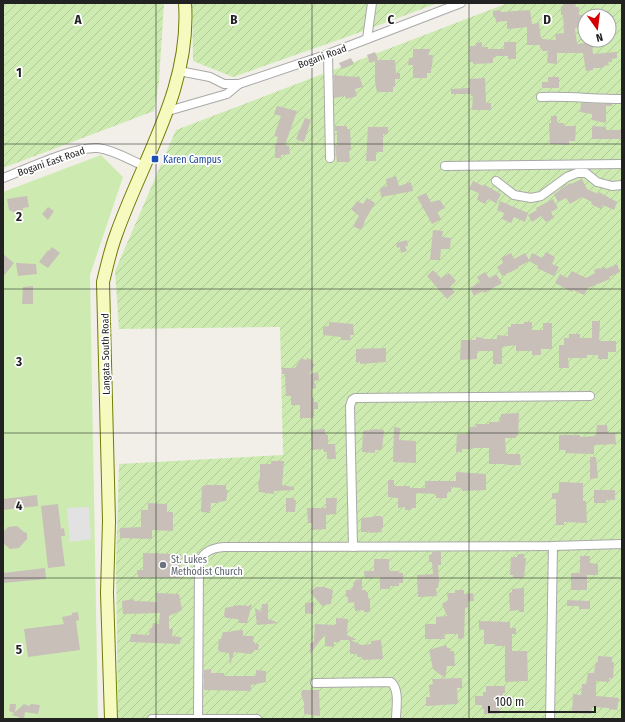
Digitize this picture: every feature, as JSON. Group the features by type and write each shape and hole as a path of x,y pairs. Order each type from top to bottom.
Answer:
{"street":[{"name":"Langata South Road","path":"112,719 107,600 109,521 103,282 116,236 168,111 179,71 185,36 185,3"},
{"path":"367,39 372,3"},
{"name":"Bogani Road","path":"179,71 210,77 224,84 240,84 328,54 461,3"},
{"path":"328,54 330,158"},
{"path":"168,111 227,94 240,84"},
{"path":"541,97 570,96 585,99 622,99"},
{"name":"Bogani East Road","path":"3,178 65,154 89,148 105,150 144,166"},
{"path":"445,166 622,164"},
{"path":"496,181 514,195 531,198 541,196 568,177 577,173 586,173 597,182 612,186 622,185"},
{"path":"353,547 350,406 352,400 355,398 590,396"},
{"path":"198,718 199,566 203,554 210,550 219,548 552,546 622,544"},
{"path":"550,719 552,546"},
{"path":"315,683 392,682 396,693 396,719"},
{"path":"152,719 255,719"}],"green space":[{"path":"3,3 164,3 159,82 154,111 3,168"},
{"path":"192,3 438,3 233,77 193,61"},
{"path":"508,3 622,3 622,719 118,719 116,565 119,464 283,455 280,327 119,329 115,271 176,130"},
{"path":"101,155 123,177 90,275 98,719 3,719 3,192"}],"shaded area":[{"path":"89,507 91,539 70,542 67,508"}],"building":[{"path":"563,3 574,3 576,7 579,7 577,8 577,28 575,28 577,48 592,48 593,54 617,52 617,58 612,59 612,62 608,62 609,65 603,66 603,68 593,68 593,70 586,71 583,53 557,53 557,64 547,63 548,51 542,51 540,45 527,45 527,27 507,29 507,21 496,22 495,17 493,17 493,11 500,10 501,12 530,10 532,24 539,23 541,39 556,40 555,34 564,33 563,15 561,15 561,6 563,6"},
{"path":"482,42 482,47 488,47 488,49 504,49 504,42 516,42 516,59 508,59 508,56 496,56 493,58 493,63 473,64 473,62 470,62 470,46 476,46 476,43"},
{"path":"413,49 431,49 428,55 433,55 432,67 431,73 427,73 427,78 413,78 413,65 408,65 409,58 413,58"},
{"path":"375,52 378,59 376,60 395,60 396,73 400,73 400,79 395,79 395,87 393,87 393,92 377,92 375,81 375,61 370,63 367,55"},
{"path":"351,58 354,64 342,69 339,63"},
{"path":"334,75 359,76 363,87 355,89 357,96 346,99 345,96 334,98"},
{"path":"548,77 559,77 559,88 542,88 542,82 548,82"},
{"path":"485,78 486,103 491,103 491,110 472,110 473,96 471,96 471,94 451,94 451,89 470,88 469,79"},
{"path":"581,103 612,104 612,106 606,106 606,123 592,120 592,114 580,112"},
{"path":"277,106 297,111 285,145 289,146 290,154 281,155 281,158 275,158 275,147 278,137 274,136 281,116 274,114"},
{"path":"551,116 557,116 557,123 564,123 564,126 576,126 575,141 569,141 569,145 550,144 549,123 551,123"},
{"path":"305,118 311,120 304,142 296,139"},
{"path":"335,126 347,126 347,129 350,129 350,162 337,162 335,145 337,145 337,131 335,131"},
{"path":"592,126 606,127 606,130 622,130 622,139 592,139"},
{"path":"368,127 388,127 388,134 383,134 383,152 376,152 376,161 366,161"},
{"path":"396,176 399,186 411,182 413,191 381,197 380,188 387,186 386,179"},
{"path":"582,179 587,189 598,194 599,192 617,202 614,210 603,205 601,209 582,197 570,204 566,198 558,202 554,194 570,183 571,184"},
{"path":"473,181 483,186 483,184 501,194 496,203 488,199 485,204 477,200 479,193 469,189"},
{"path":"426,193 431,202 440,200 445,208 437,212 441,219 432,224 417,197"},
{"path":"27,196 29,207 13,212 9,210 7,199"},
{"path":"367,198 375,203 361,230 353,226 359,216 351,209 357,201 363,204"},
{"path":"553,199 558,208 551,212 554,218 546,222 541,216 532,222 528,215 537,210 536,208"},
{"path":"500,201 528,213 525,222 514,217 511,223 502,219 504,213 497,210"},
{"path":"48,207 54,211 48,220 42,214"},
{"path":"433,230 443,231 442,237 451,238 450,249 441,249 440,260 430,260"},
{"path":"407,240 408,246 405,246 407,251 401,253 400,247 397,248 396,243"},
{"path":"52,247 60,253 48,268 39,262"},
{"path":"546,252 555,257 552,264 559,267 554,276 537,268 538,266 529,261 518,267 519,268 502,276 497,267 503,263 501,258 511,253 514,259 525,253 529,260 532,253 542,258"},
{"path":"3,254 14,263 3,277"},
{"path":"16,263 36,264 37,274 18,276"},
{"path":"617,264 620,272 609,277 610,279 588,288 584,295 573,290 572,292 555,283 560,274 567,278 572,271 586,278 595,273 594,270 605,267 606,269"},
{"path":"433,270 441,278 449,273 456,281 450,287 455,292 447,299 427,276"},
{"path":"485,272 489,278 496,274 502,283 484,293 483,291 474,296 470,288 480,282 477,277"},
{"path":"33,286 33,304 22,304 23,287"},
{"path":"592,321 600,321 599,341 616,341 616,352 608,352 608,359 598,359 598,355 587,355 587,358 568,358 569,368 559,368 559,345 564,345 564,338 569,338 569,334 580,334 580,338 592,338"},
{"path":"329,322 353,324 354,335 350,335 351,340 341,340 341,337 323,335 323,327 329,326"},
{"path":"524,322 532,322 532,330 543,330 543,323 552,323 552,349 541,349 541,355 532,355 532,351 516,351 516,345 502,347 502,364 493,364 493,351 477,351 477,359 460,360 461,340 476,340 476,337 483,339 497,339 497,335 508,336 508,327 511,327 511,324 524,324"},
{"path":"386,348 386,362 360,364 360,362 356,362 356,349"},
{"path":"301,358 306,360 307,358 313,361 312,363 315,365 309,374 318,372 319,380 314,381 316,388 312,389 312,398 314,398 314,402 318,402 318,409 314,409 314,418 300,418 300,405 291,405 291,396 286,396 285,374 282,374 282,368 295,368"},
{"path":"519,413 518,436 516,436 516,438 505,438 506,454 520,454 521,465 489,464 489,448 462,449 462,452 456,452 457,434 469,434 470,427 476,427 476,424 500,422 499,417 501,417 501,414"},
{"path":"597,425 607,425 608,433 615,433 616,444 594,445 594,454 565,453 566,450 559,450 559,435 580,435 580,437 596,436"},
{"path":"394,427 400,428 399,440 416,441 416,463 393,462"},
{"path":"325,429 325,435 328,435 328,444 335,444 336,459 327,459 327,452 324,452 323,449 312,450 311,430"},
{"path":"375,429 384,430 382,450 375,450 375,453 362,452 363,431"},
{"path":"590,457 596,457 598,478 590,479"},
{"path":"271,461 284,461 282,485 294,487 294,490 274,491 274,494 259,492 258,482 260,476 260,464 271,464"},
{"path":"456,472 486,474 486,490 462,491 462,488 451,487 451,492 447,492 447,498 436,498 436,494 416,493 416,508 411,508 411,510 405,510 405,507 398,508 398,498 388,497 388,480 394,480 394,486 425,488 425,481 456,481"},
{"path":"559,482 583,483 583,501 586,501 587,523 564,522 564,525 556,525 556,499 552,499 552,493 559,493"},
{"path":"226,485 226,490 228,490 226,501 211,503 210,513 201,512 202,486"},
{"path":"594,490 615,490 615,500 606,500 606,503 594,503"},
{"path":"37,495 38,506 3,510 3,499"},
{"path":"286,498 294,498 294,500 296,500 295,512 286,512"},
{"path":"326,498 337,498 336,514 326,515 326,529 312,530 312,523 308,523 307,508 326,508"},
{"path":"148,503 167,504 167,512 173,512 173,531 152,530 152,539 120,538 120,528 141,527 141,510 148,510"},
{"path":"58,504 61,529 64,528 65,536 61,536 65,566 48,568 41,506"},
{"path":"373,516 383,517 383,528 381,528 382,532 361,532 361,518"},
{"path":"17,526 27,533 27,540 19,548 10,549 3,543 3,532 8,527"},
{"path":"432,552 441,552 441,565 438,565 439,582 438,588 436,588 437,596 418,597 417,575 433,574 432,562 429,562 429,555 432,554"},
{"path":"143,553 181,554 180,578 138,577 137,570 143,570"},
{"path":"518,554 524,554 524,558 526,558 524,578 513,578 513,575 510,575 511,557 517,557"},
{"path":"580,556 590,556 590,563 598,564 598,575 587,575 587,590 571,590 571,573 580,573"},
{"path":"374,559 389,559 389,571 399,571 399,573 403,573 403,583 399,583 399,586 390,586 390,589 380,589 380,577 365,578 364,571 374,571"},
{"path":"45,568 46,579 3,583 3,573"},
{"path":"362,579 362,590 366,590 366,592 368,592 368,597 370,600 370,612 364,612 364,610 355,611 354,602 348,603 348,597 346,597 346,590 352,590 352,587 354,587 353,582 355,582 355,580"},
{"path":"316,587 324,587 333,590 331,604 324,605 323,607 310,592"},
{"path":"524,588 524,612 519,612 519,610 510,611 509,593 512,592 512,589"},
{"path":"455,590 464,590 464,594 473,593 474,601 468,601 468,607 465,608 464,638 458,639 458,634 444,634 445,639 425,639 425,624 436,624 436,617 447,616 442,604 448,600 447,593 455,593"},
{"path":"156,593 179,594 182,610 169,616 169,629 173,629 172,636 181,637 180,644 130,642 131,634 149,635 150,628 152,628 153,623 159,624 160,613 123,614 122,601 134,599 134,601 157,602"},
{"path":"567,600 590,601 590,609 579,609 579,606 567,606"},
{"path":"314,602 313,614 305,613 305,603"},
{"path":"252,604 247,623 239,623 238,619 226,618 224,616 225,608 239,605 248,606"},
{"path":"262,604 268,604 268,619 279,623 257,625 255,608 261,612"},
{"path":"78,612 79,620 76,621 80,650 28,657 24,629 64,624 62,617"},
{"path":"336,618 348,619 347,635 357,640 351,640 361,645 371,644 371,641 381,640 383,659 363,660 362,657 357,657 357,654 350,654 350,640 340,640 340,642 334,642 334,647 325,646 325,634 310,654 310,643 314,642 315,624 336,625"},
{"path":"479,621 510,622 510,628 516,628 516,634 512,634 512,651 527,651 528,681 505,682 505,646 484,644 484,630 479,629"},
{"path":"243,630 243,636 254,636 253,642 255,642 255,644 259,644 258,650 254,650 252,654 234,652 230,665 229,653 220,652 220,650 218,650 219,639 221,639 223,632"},
{"path":"446,645 447,648 450,648 450,651 454,651 455,666 447,666 445,678 433,669 429,650"},
{"path":"598,656 612,657 612,662 614,663 613,678 609,678 609,682 596,681 596,696 619,698 617,710 592,707 591,714 572,713 573,694 581,695 582,684 586,684 588,673 594,673 596,662 598,662"},
{"path":"211,669 211,673 224,673 224,676 256,676 256,670 266,671 266,682 251,685 251,691 204,690 204,670"},
{"path":"462,678 462,688 457,688 458,704 426,706 426,697 430,697 429,685 433,684 432,679"},
{"path":"486,686 505,686 505,693 503,693 503,706 499,706 499,714 484,714 482,705 475,705 475,696 483,696 483,692 486,692"},
{"path":"302,690 319,690 320,716 304,714 304,703 301,694"},
{"path":"10,704 16,704 15,712 24,704 29,706 31,704 40,705 38,714 25,712 24,719 19,719 19,717 12,715 14,713 9,711"}],"place":[{"name":"Karen Campus","path":"155,159"},
{"name":"St. Lukes Methodist Church","path":"163,565"}]}
